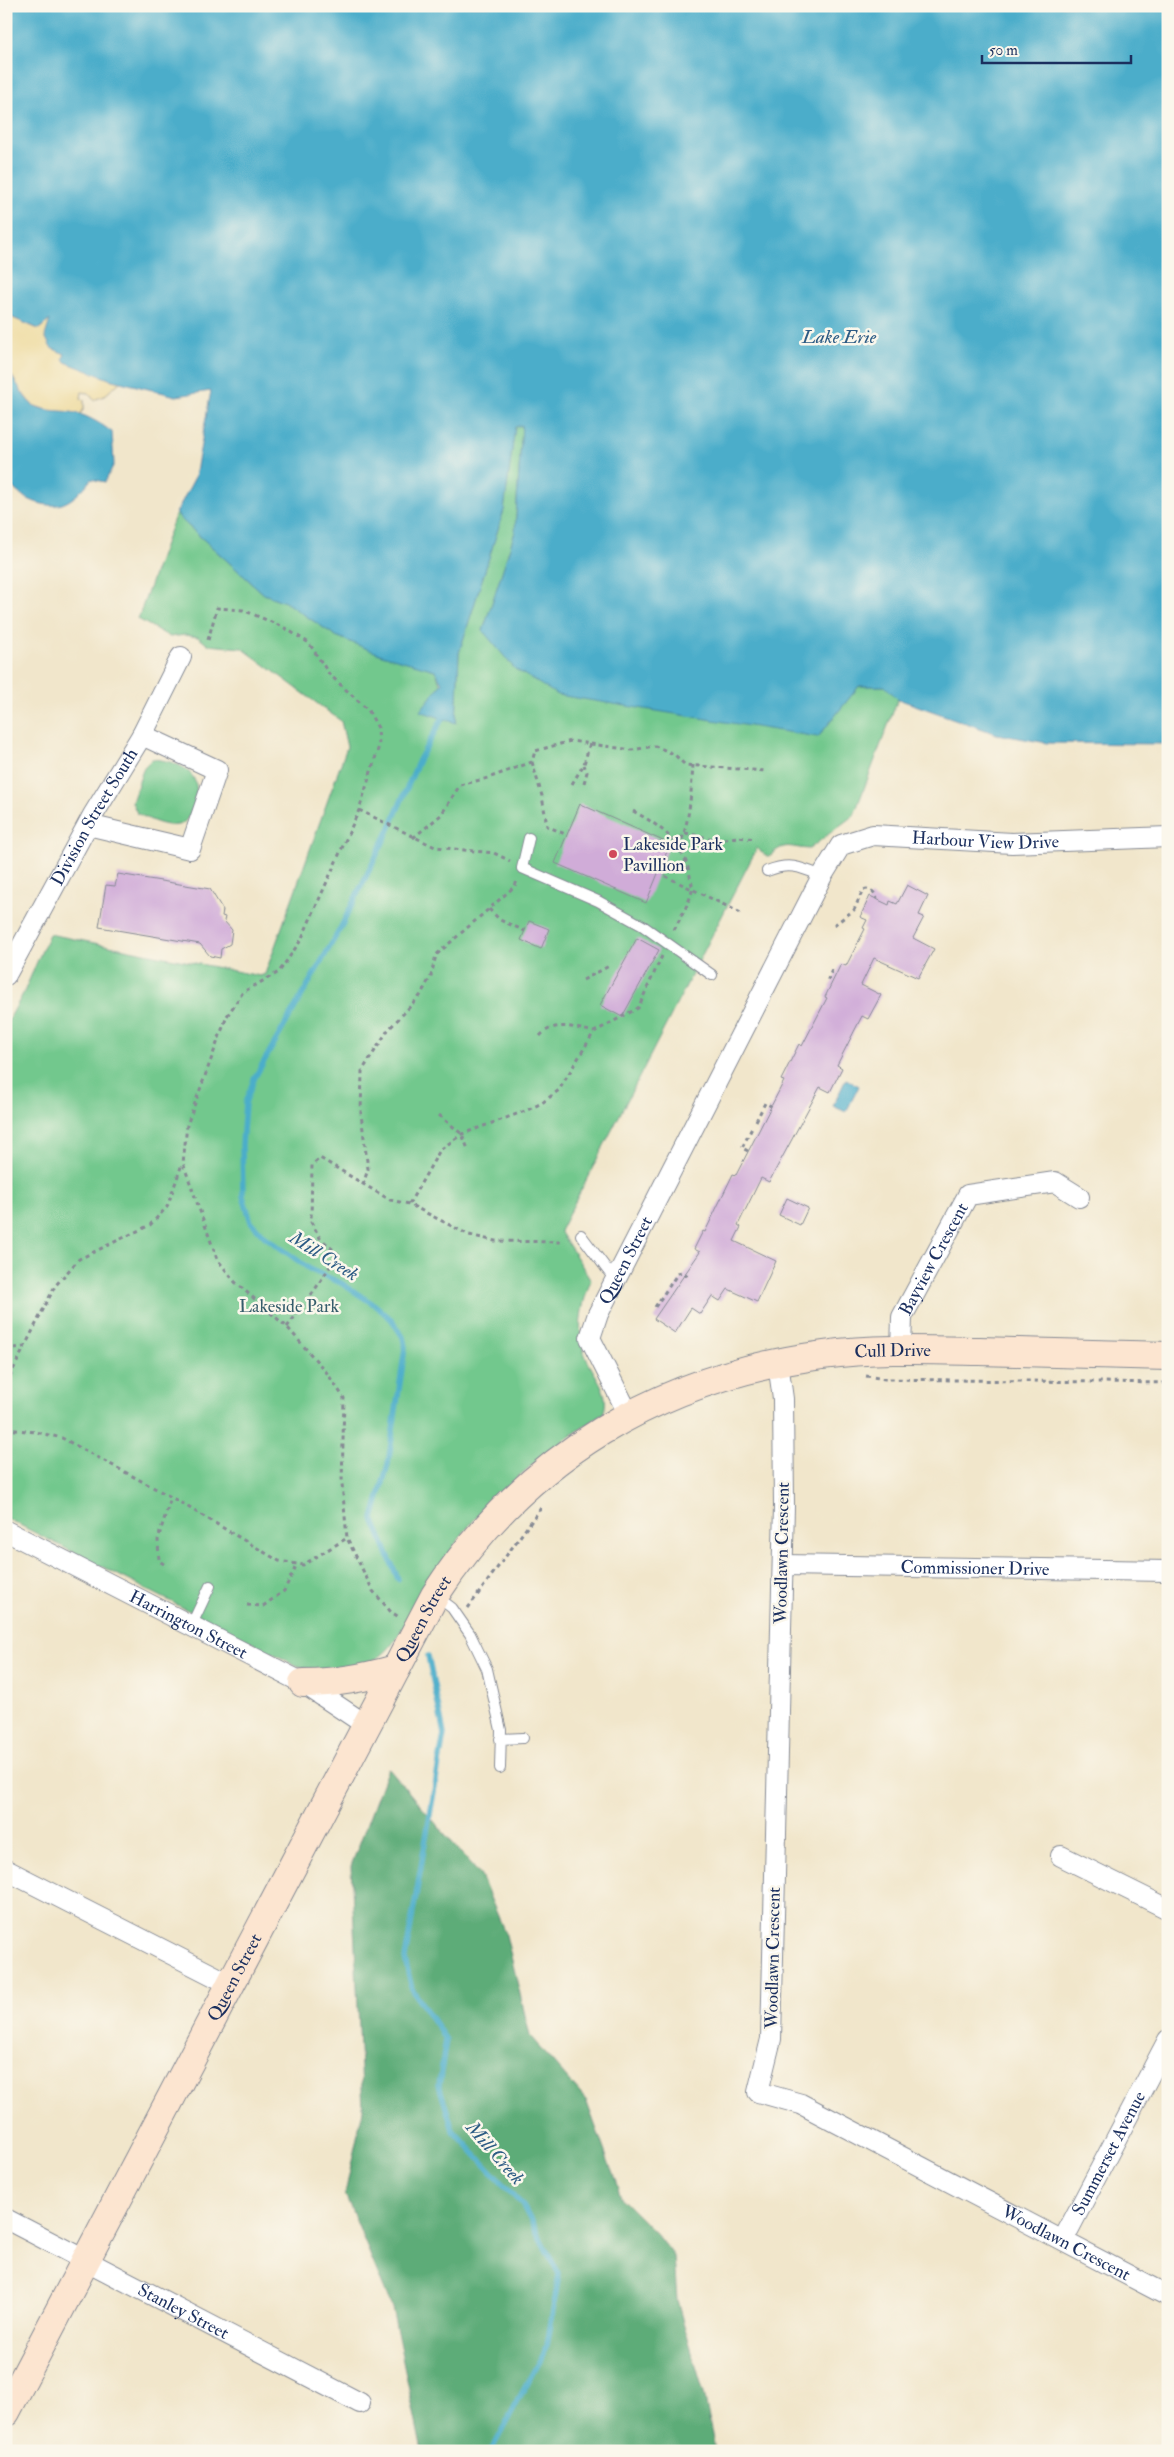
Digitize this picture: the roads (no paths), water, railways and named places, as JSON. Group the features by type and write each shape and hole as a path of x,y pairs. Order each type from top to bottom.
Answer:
{"street":[{"name":"Division Street South","path":"8,970 88,825 142,735 181,657"},
{"path":"88,825 190,849 217,770 142,735"},
{"name":"Harbour View Drive","path":"822,876 841,845 873,835 1012,843 1168,837"},
{"name":"Queen Street","path":"6,2412 435,1595 475,1540 517,1495 573,1450 628,1415 590,1338 598,1314 822,876"},
{"name":"Bayview Crescent","path":"901,1350 902,1317 968,1195 1055,1182 1079,1197"},
{"name":"Cull Drive","path":"628,1415 692,1386 778,1363 824,1354 901,1350 1168,1356"},
{"name":"Woodlawn Crescent","path":"778,1363 784,1422 771,2039 758,2092 801,2104 1168,2296"},
{"name":"Harrington Street","path":"6,1531 303,1683 366,1725"},
{"name":"Commissioner Drive","path":"782,1565 846,1568 929,1567 1168,1571"},
{"path":"303,1683 356,1680 396,1669"},
{"path":"1061,1856 1168,1909"},
{"path":"6,1870 230,1984"},
{"name":"Summerset Avenue","path":"1063,2240 1168,2040"},
{"name":"Stanley Street","path":"6,2219 85,2262 360,2403"}],"lane":[{"path":"529,838 522,868 598,901 643,926 712,975"},
{"path":"767,871 780,866 790,866 822,876"},
{"path":"581,1235 615,1280"},
{"path":"191,1626 210,1586"},
{"path":"435,1595 452,1608 470,1634 487,1669 501,1730 500,1768"},
{"path":"500,1739 523,1738"}],"water":[{"name":"Lake Erie","path":"6,6 1168,6 1168,744 1047,743 997,734 898,699 885,686 859,686 818,737 558,695 515,669 483,631 515,532 522,425 515,427 504,510 459,653 456,723 420,711 442,683 435,670 382,655 336,636 285,602 264,594 176,513 195,477 211,391 176,396 109,379 65,362 63,358 65,354 51,348 45,336 50,320 39,329 6,315"},
{"path":"6,373 14,380 33,405 47,410 82,415 112,432 114,464 105,482 91,479 72,499 57,505 35,502 27,499 15,490 7,478 12,459 6,455"},
{"path":"846,1079 859,1086 846,1112 833,1106"}],"waterway":[{"name":"Mill Creek","path":"398,1579 373,1519 388,1464 405,1347 403,1337 392,1320 375,1305 341,1283 311,1270 264,1236 251,1222 243,1196 242,1145 245,1103 255,1077 340,929 387,834 419,760 442,719"},
{"name":"Mill Creek","path":"428,1656 444,1734 405,1959 412,1989 446,2040 439,2085 453,2130 523,2206 559,2274 547,2346 491,2451"}],"place":[{"name":"Lakeside Park Pavillion","path":"613,854"}],"park label":[{"name":"Lakeside Park","path":"289,1306"}]}
